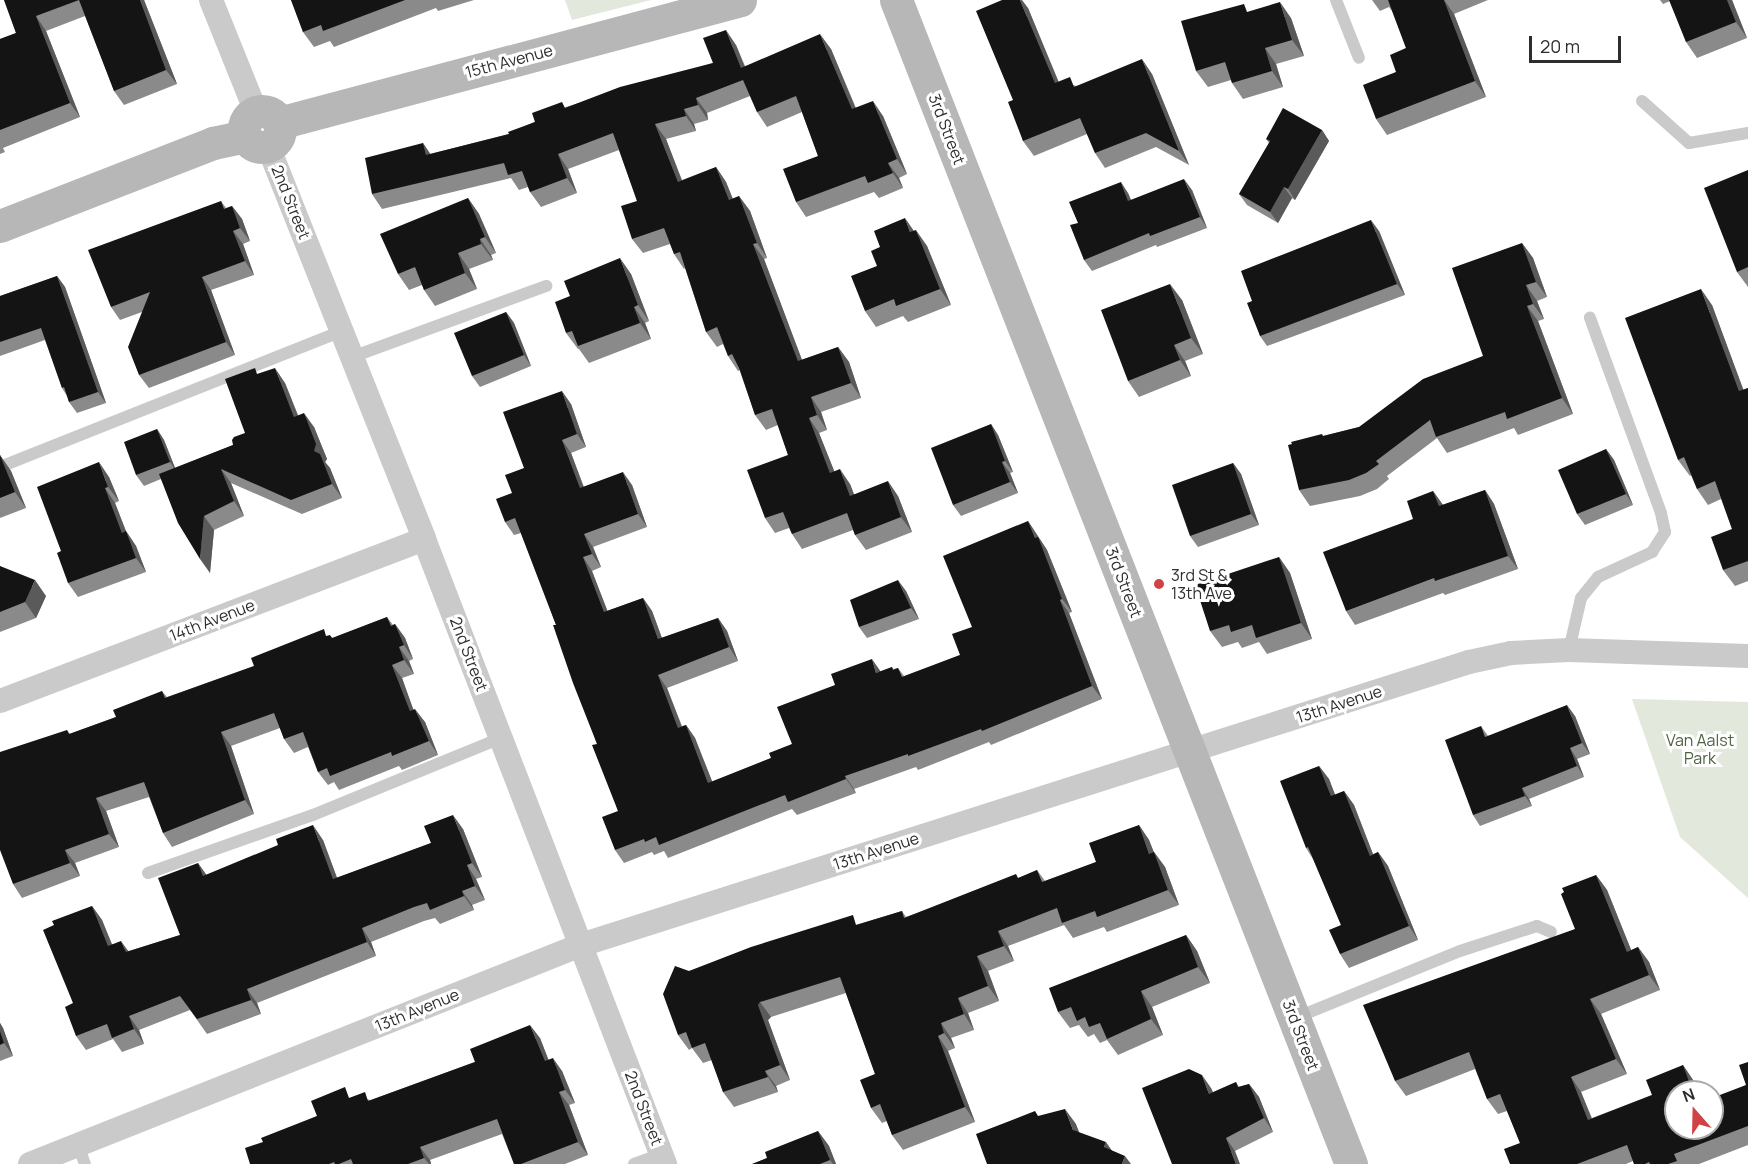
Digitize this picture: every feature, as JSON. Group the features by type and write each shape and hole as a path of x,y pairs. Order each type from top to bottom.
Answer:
{"street":[{"name":"2nd Street","path":"211,0 424,539 663,1159"},
{"name":"15th Avenue","path":"0,226 213,143 740,0"},
{"name":"3rd Street","path":"896,0 1351,1164"},
{"name":"14th Avenue","path":"0,701 424,539"},
{"name":"13th Avenue","path":"30,1164 82,1155 581,945 1469,662 1511,653 1569,650 1748,656"}],"lane":[{"path":"1336,0 1359,58"},
{"path":"1642,101 1689,143 1748,133"},
{"path":"352,357 546,286"},
{"path":"1569,650 1581,598 1598,577 1652,552 1665,532 1661,513 1590,318"},
{"path":"0,467 342,331"},
{"path":"148,873 313,814 501,738"},
{"path":"1294,1018 1460,951 1537,926 1551,932"},
{"path":"634,1164 663,1159"}],"green space":[{"path":"565,0 651,0 572,20"},
{"name":"Van Aalst Park","path":"1632,699 1748,702 1748,898 1680,837"}],"building":[{"path":"4,0 79,0 36,16 70,103 0,130 0,39 16,33"},
{"path":"79,0 140,0 166,70 114,91"},
{"path":"291,0 405,0 323,31 321,25 303,32"},
{"path":"1002,0 1020,0 1055,83 1070,77 1074,87 1142,59 1179,151 1146,133 1095,153 1080,118 1023,141 1008,102 1013,100 976,11"},
{"path":"1388,0 1444,0 1475,81 1376,119 1363,85 1396,72 1390,55 1406,48"},
{"path":"1669,0 1727,0 1736,22 1686,42"},
{"path":"1280,2 1292,40 1265,48 1272,71 1232,83 1225,62 1196,71 1181,21 1244,4 1247,12"},
{"path":"726,30 741,68 820,34 852,109 873,101 897,159 888,163 893,173 868,183 865,176 796,202 783,169 818,156 796,96 757,112 743,80 696,98 698,105 684,109 686,116 655,124 678,182 716,167 729,200 739,196 757,243 753,244 798,361 838,347 851,383 811,397 817,415 809,418 830,473 840,469 850,496 888,481 901,517 855,535 847,513 792,534 783,512 765,518 747,470 788,455 772,409 755,415 739,368 732,354 728,356 717,327 706,332 680,252 674,254 664,228 632,239 621,206 637,201 613,133 558,154 567,178 530,192 522,171 508,175 504,163 372,194 365,158 423,143 426,155 509,134 508,132 535,122 532,113 562,102 565,108 620,87 713,63 703,38"},
{"path":"1283,108 1322,130 1288,189 1284,187 1270,212 1239,194 1270,141 1266,139"},
{"path":"1748,170 1748,267 1737,272 1704,188"},
{"path":"1184,179 1200,217 1150,236 1149,233 1084,260 1070,225 1078,223 1069,202 1121,182 1128,201"},
{"path":"468,198 485,237 480,239 481,244 458,253 465,273 424,290 415,267 398,274 380,234"},
{"path":"221,201 224,209 232,206 240,228 233,231 245,261 202,277 226,342 139,375 128,347 150,292 111,307 88,250"},
{"path":"905,218 910,232 916,230 940,289 896,306 894,299 865,311 851,276 877,266 871,251 880,247 874,231"},
{"path":"1371,220 1397,284 1260,336 1247,303 1252,301 1241,271"},
{"path":"1522,243 1536,282 1526,285 1533,304 1527,306 1562,398 1507,419 1505,412 1436,437 1430,420 1376,461 1379,464 1366,473 1349,480 1299,490 1288,445 1292,444 1291,442 1359,427 1423,379 1483,356 1452,268"},
{"path":"620,258 638,305 634,307 640,323 578,346 572,331 566,333 555,302 570,296 564,281"},
{"path":"57,276 98,392 69,402 41,328 0,342 0,296"},
{"path":"1170,284 1191,338 1174,345 1180,360 1128,381 1101,310"},
{"path":"1701,289 1739,391 1748,388 1748,561 1723,570 1711,537 1732,529 1715,481 1697,489 1684,457 1678,460 1625,318"},
{"path":"506,312 524,355 472,376 454,333"},
{"path":"255,368 257,374 275,368 294,417 304,413 316,444 314,451 320,454 332,484 291,500 221,469 234,501 204,516 200,559 178,523 159,474 233,445 234,437 245,433 225,379"},
{"path":"562,391 577,434 562,440 580,488 623,472 638,514 584,534 592,554 583,557 604,612 643,598 658,639 718,618 729,647 658,675 678,728 686,725 708,783 771,758 769,753 792,744 777,707 835,685 831,674 872,659 876,673 892,667 893,670 898,668 902,677 960,655 952,634 972,627 943,556 1028,521 1035,538 1038,537 1092,686 982,731 981,729 845,776 846,779 788,802 785,795 659,845 656,837 615,850 602,817 618,811 592,745 597,744 553,625 556,625 515,518 505,522 496,499 512,493 505,475 524,468 503,412"},
{"path":"991,424 1010,482 953,505 931,448"},
{"path":"157,429 170,462 136,475 124,442"},
{"path":"1606,449 1626,494 1577,514 1558,470"},
{"path":"0,455 15,492 0,498"},
{"path":"99,462 108,487 105,488 122,533 126,531 136,558 68,583 57,553 61,551 37,487"},
{"path":"1233,463 1251,514 1190,536 1172,485"},
{"path":"1485,490 1508,556 1435,581 1434,578 1346,611 1323,552 1413,519 1407,501 1433,491 1439,506"},
{"path":"1279,557 1301,623 1256,638 1252,625 1231,632 1229,625 1210,631 1195,585"},
{"path":"0,566 35,580 25,602 0,612"},
{"path":"898,580 911,608 859,627 850,600"},
{"path":"387,617 391,626 395,624 404,645 399,647 404,660 392,665 410,711 415,709 429,741 392,756 391,752 330,776 327,768 318,772 303,732 284,739 274,713 221,732 245,800 163,833 144,782 96,798 109,834 65,850 70,863 13,884 0,850 0,752 67,730 69,734 116,717 113,710 162,691 165,698 254,666 251,658 324,629 326,636 330,635 332,638"},
{"path":"1567,705 1582,743 1570,748 1577,766 1522,788 1525,796 1473,815 1445,740 1481,726 1485,737"},
{"path":"1319,766 1331,796 1344,791 1370,856 1378,852 1409,926 1340,954 1329,930 1341,925 1308,847 1306,848 1280,781"},
{"path":"453,815 472,863 467,865 475,886 462,891 464,896 430,910 427,903 414,907 362,928 367,942 247,989 251,1000 197,1019 180,996 129,1016 134,1029 112,1038 107,1024 76,1036 65,1007 73,1003 43,930 54,925 52,921 92,906 108,946 121,941 126,952 180,935 158,878 198,863 203,876 278,845 276,839 313,825 333,879 431,843 424,826"},
{"path":"1139,825 1149,854 1154,852 1168,890 1097,917 1095,911 1062,923 1057,908 998,931 1004,946 977,956 988,986 958,998 964,1014 941,1023 944,1033 938,1036 965,1107 892,1135 880,1104 871,1108 860,1080 875,1074 840,977 760,1002 758,1005 780,1065 765,1071 768,1077 723,1092 705,1043 692,1048 686,1032 678,1035 663,994 675,966 689,971 751,947 853,915 856,925 902,911 904,918 1016,874 1018,878 1037,870 1042,882 1096,862 1089,843"},
{"path":"1596,875 1627,952 1638,947 1649,975 1590,999 1616,1059 1571,1077 1588,1120 1652,1095 1646,1080 1683,1065 1689,1080 1664,1080 1664,1140 1711,1140 1674,1154 1677,1161 1668,1164 1650,1164 1649,1162 1634,1164 1627,1145 1577,1164 1510,1164 1504,1149 1520,1143 1500,1094 1487,1099 1469,1052 1395,1081 1363,1005 1575,929 1561,894 1564,892 1562,888"},
{"path":"1186,935 1198,967 1141,991 1151,1019 1107,1039 1100,1023 1089,1027 1085,1017 1077,1021 1071,1007 1058,1012 1049,988"},
{"path":"530,1025 545,1061 553,1058 565,1090 559,1092 578,1142 521,1164 514,1164 497,1119 420,1147 424,1158 408,1164 353,1164 351,1159 339,1164 334,1162 329,1164 250,1164 245,1148 263,1142 261,1138 317,1116 311,1101 345,1087 349,1098 365,1092 368,1101 475,1062 470,1049"},
{"path":"0,1031 4,1043 0,1045"},
{"path":"1748,1062 1748,1126 1724,1135 1724,1093 1746,1085 1739,1065"},
{"path":"1189,1069 1202,1075 1209,1094 1236,1082 1238,1087 1249,1084 1264,1118 1226,1138 1236,1164 1172,1164 1142,1088"},
{"path":"1065,1109 1073,1130 1106,1142 1104,1147 1125,1156 1122,1164 987,1164 976,1134 1035,1111 1038,1116"},
{"path":"818,1131 830,1160 820,1164 752,1164 767,1158 765,1152"}],"place":[{"name":"3rd St & 13th Ave","path":"1159,584"}]}
